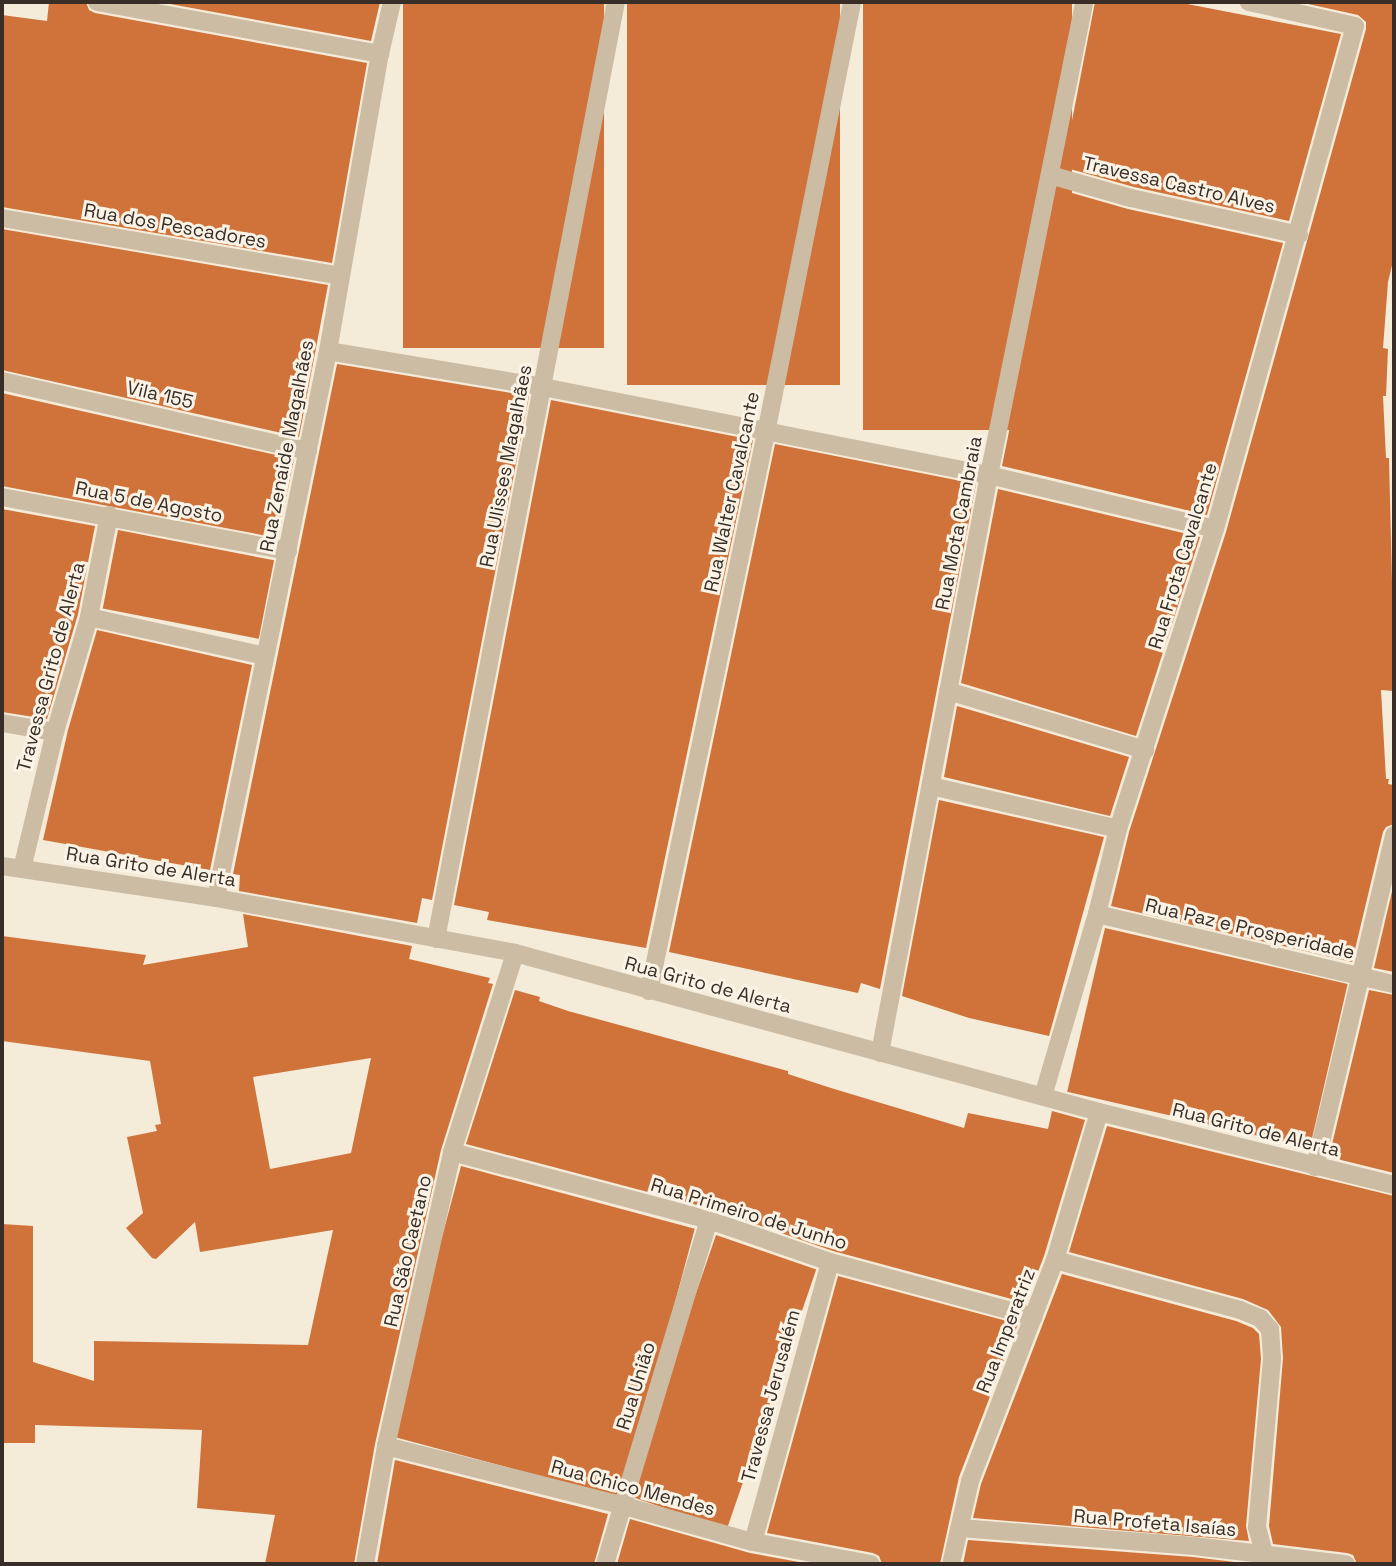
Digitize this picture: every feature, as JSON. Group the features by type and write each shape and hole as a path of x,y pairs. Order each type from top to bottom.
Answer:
{"street":[{"path":"97,2 380,54"},
{"name":"Rua Zenaide Magalhães","path":"216,898 328,351 380,54 392,2"},
{"name":"Rua Ulisses Magalhães","path":"436,939 616,2"},
{"name":"Rua Walter Cavalcante","path":"649,990 766,433 852,2"},
{"name":"Rua Mota Cambraia","path":"880,1054 989,475 1084,2"},
{"name":"Rua Frota Cavalcante","path":"1043,1096 1097,914 1118,829 1215,529 1299,235 1354,26 1249,2"},
{"name":"Travessa Castro Alves","path":"1050,175 1131,198 1299,235"},
{"name":"Rua dos Pescadores","path":"2,218 341,276"},
{"path":"328,351 543,387 989,475 1215,529"},
{"name":"Vila 155","path":"2,381 308,451"},
{"name":"Rua 5 de Agosto","path":"2,497 109,515 288,551"},
{"name":"Travessa Grito de Alerta","path":"22,869 55,732 89,617 109,515"},
{"path":"89,617 265,656"},
{"path":"948,691 1145,751"},
{"path":"2,723 55,732"},
{"path":"931,786 1118,829"},
{"path":"1315,1167 1394,835"},
{"name":"Rua Grito de Alerta","path":"2,866 216,898 515,953 1099,1112 1394,1185"},
{"name":"Rua Paz e Prosperidade","path":"1097,914 1394,984"},
{"name":"Rua São Caetano","path":"366,1564 386,1446 452,1152 515,953"},
{"name":"Rua Imperatriz","path":"951,1564 970,1481 1055,1261 1099,1112"},
{"name":"Rua Primeiro de Junho","path":"452,1152 709,1220 830,1262 1034,1317"},
{"name":"Rua União","path":"605,1564 709,1220"},
{"path":"1055,1261 1240,1310 1259,1318 1270,1329 1272,1359 1256,1527 1267,1559"},
{"name":"Travessa Jerusalém","path":"752,1542 830,1262"},
{"name":"Rua Chico Mendes","path":"386,1446 621,1505 752,1542 871,1564"},
{"name":"Rua Profeta Isaías","path":"960,1528 1267,1559 1346,1564"}],"building":[{"path":"49,2 86,2 89,10 95,13 367,63 332,263 2,207 2,15 47,21"},
{"path":"159,2 380,2 371,41"},
{"path":"403,2 604,2 604,348 403,348"},
{"path":"627,2 840,2 840,385 627,385"},
{"path":"863,2 1072,2 1072,430 863,430"},
{"path":"1095,2 1177,2 1341,34 1289,221 1134,187 1063,167"},
{"path":"1299,2 1394,2 1394,257 1388,282 1383,348 1388,349 1386,396 1383,396 1386,458 1389,458 1394,664 1393,691 1381,690 1386,779 1389,779 1388,784 1394,785 1394,824 1386,827 1383,832 1352,962 1111,906 1129,832 1226,532 1366,29 1366,22 1358,15"},
{"path":"1058,189 1128,209 1283,243 1207,515 1002,466"},
{"path":"2,229 328,285 299,437 2,370"},
{"path":"337,364 529,396 432,900 422,898 417,923 239,891 240,875 233,874"},
{"path":"2,393 294,459 278,538 2,486"},
{"path":"551,400 753,440 646,948 487,920 489,912 454,905"},
{"path":"775,444 976,484 880,989 861,983 858,993 669,952"},
{"path":"998,489 1200,537 1136,736 961,683"},
{"path":"2,509 95,526 78,614 47,719 2,712"},
{"path":"118,530 274,560 259,639 103,609"},
{"path":"97,630 252,665 210,870 43,840 68,730"},
{"path":"957,706 1129,757 1110,816 944,777"},
{"path":"939,800 1104,837 1049,1036 969,1018 902,996"},
{"path":"1394,883 1394,972 1374,968"},
{"path":"243,914 412,946 409,959 490,978 488,983 493,984 441,1150 375,1444 354,1564 265,1564 275,1515 197,1508 202,1430 35,1425 35,1443 2,1443 2,1224 33,1226 33,1362 94,1381 94,1341 308,1345 333,1230 200,1252 195,1222 156,1259 152,1258 126,1228 143,1213 127,1137 157,1131 155,1125 161,1124 150,1061 2,1041 2,936 146,955 143,965 248,947","holes":["371,1058 351,1153 270,1169 253,1077"]},
{"path":"1105,928 1348,984 1310,1148 1067,1092"},
{"path":"515,990 540,997 539,1001 568,1011 788,1071 788,1074 831,1088 964,1128 968,1113 1048,1129 1052,1111 1085,1120 1044,1256 1026,1303 833,1251 712,1209 466,1144"},
{"path":"1369,990 1394,995 1394,1173 1329,1157"},
{"path":"1107,1126 1394,1196 1394,1564 1357,1564 1353,1555 1347,1553 1273,1544 1269,1526 1283,1358 1281,1327 1268,1310 1243,1299 1069,1252"},
{"path":"461,1166 695,1229 623,1498 389,1435"},
{"path":"716,1235 816,1270 727,1530 626,1495"},
{"path":"1062,1274 1236,1321 1253,1328 1259,1334 1261,1359 1246,1526 1249,1541 973,1518 981,1484"},
{"path":"838,1276 1018,1324 959,1477 940,1564 882,1564 879,1556 873,1553 767,1533"},
{"path":"395,1460 608,1514 594,1564 377,1564"},
{"path":"630,1519 750,1553 810,1564 617,1564"},
{"path":"968,1540 1193,1557 1251,1564 963,1564"}]}
